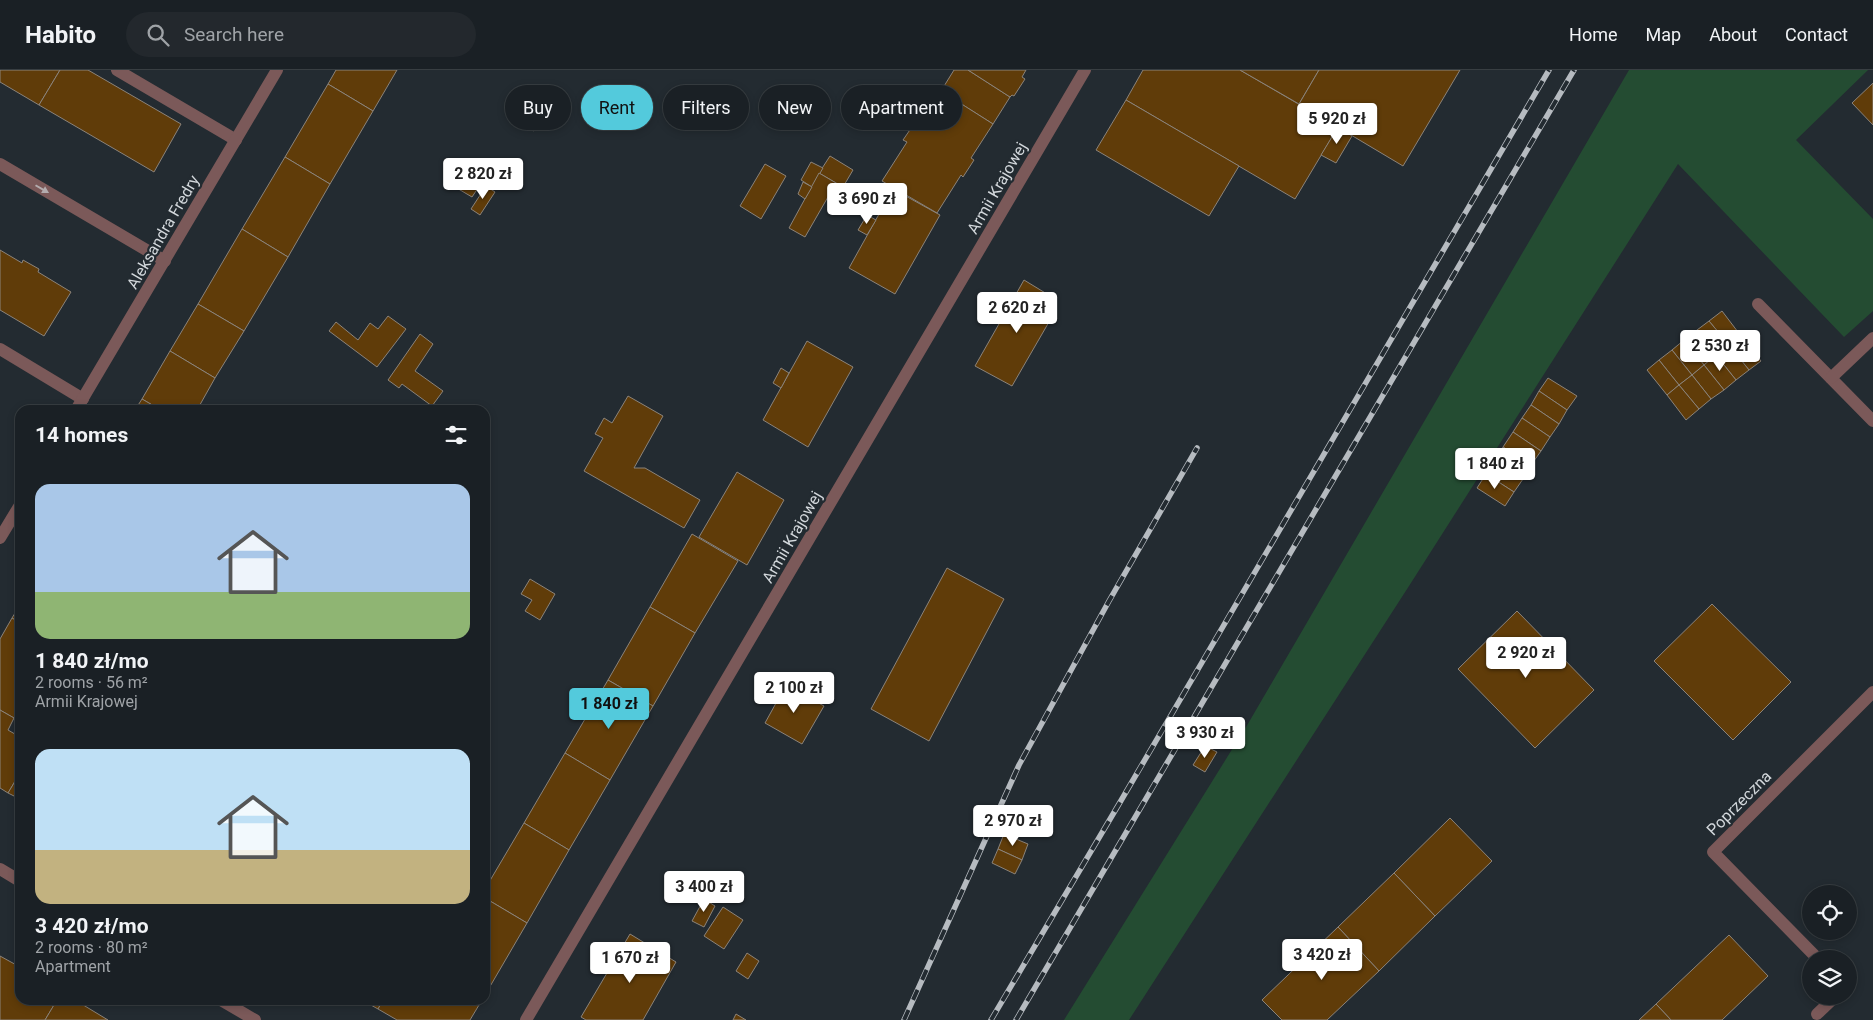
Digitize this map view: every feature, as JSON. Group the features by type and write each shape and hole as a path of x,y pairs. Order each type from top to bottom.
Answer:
{"street":[{"path":"117,70 236,140"},
{"name":"Aleksandra Fredry","path":"80,404 277,70"},
{"name":"Armii Krajowej","path":"526,1020 1085,70"},
{"path":"0,164 165,261"},
{"path":"1758,304 1873,422"},
{"path":"1831,378 1873,338"},
{"path":"0,349 80,404"},
{"path":"0,538 15,513"},
{"name":"Poprzeczna","path":"1809,950 1713,852 1873,692"},
{"path":"0,870 15,878"},
{"path":"230,1005 255,1020"},
{"path":"1817,1014 1826,1005"}],"green space":[{"path":"1629,70 1868,70 1796,140 1873,219 1873,311 1844,337 1678,164 1129,1020 1064,1020 1249,722"}],"building":[{"path":"0,70 60,70 39,105 0,82"},
{"path":"60,70 88,70 181,124 154,172 39,105"},
{"path":"336,70 397,70 373,111 328,84"},
{"path":"954,70 968,70 1010,97 993,124 962,104 962,85 945,85"},
{"path":"968,70 1026,70 1022,77 1025,79 1014,96 1010,97"},
{"path":"1143,70 1240,70 1338,127 1295,199 1126,100"},
{"path":"1240,70 1319,70 1299,104"},
{"path":"1319,70 1460,70 1403,166 1299,104"},
{"path":"1873,83 1873,125 1852,103"},
{"path":"328,84 373,111 330,184 285,157"},
{"path":"1126,100 1239,166 1209,216 1096,150"},
{"path":"962,104 993,124 971,158 974,160 963,177 961,175 937,213 882,181 907,142 903,140 910,130 962,130"},
{"path":"1338,127 1352,136 1336,163 1321,155"},
{"path":"830,156 853,170 843,187 819,173"},
{"path":"285,157 330,184 288,257 242,229"},
{"path":"811,162 823,168 812,187 801,180"},
{"path":"765,164 786,176 761,219 740,206"},
{"path":"819,173 836,183 805,237 789,228"},
{"path":"461,177 478,188 472,197 455,187"},
{"path":"803,182 812,187 805,199 798,194"},
{"path":"486,186 495,192 480,215 471,209"},
{"path":"893,189 940,215 895,294 849,268"},
{"path":"867,215 876,220 867,235 858,230"},
{"path":"242,229 288,257 244,331 198,304"},
{"path":"0,250 22,263 23,260 39,269 38,272 71,292 44,336 0,310"},
{"path":"1024,280 1047,294 1053,315 1012,386 975,366"},
{"path":"198,304 244,331 215,378 170,351"},
{"path":"1722,311 1741,336 1729,345 1709,321"},
{"path":"388,316 406,329 377,367 329,331 336,322 358,340 370,323 378,329"},
{"path":"1709,321 1729,345 1716,355 1697,330"},
{"path":"1697,330 1716,355 1704,365 1684,340"},
{"path":"420,334 433,344 415,371 443,391 433,405 402,384 399,388 388,380"},
{"path":"1741,336 1761,361 1749,370 1729,345"},
{"path":"1684,340 1704,365 1692,375 1672,350"},
{"path":"807,341 853,367 808,447 763,420"},
{"path":"1729,345 1749,370 1736,380 1716,355"},
{"path":"1672,350 1692,375 1679,385 1659,360"},
{"path":"170,351 215,378 200,405 152,405 142,399"},
{"path":"1716,355 1736,380 1724,390 1704,365"},
{"path":"1659,360 1679,385 1667,395 1647,370"},
{"path":"1704,365 1724,390 1711,399 1692,375"},
{"path":"781,368 789,373 781,388 773,383"},
{"path":"1692,375 1711,399 1699,409 1679,385"},
{"path":"1548,378 1577,396 1567,410 1539,391"},
{"path":"1679,385 1699,409 1686,420 1667,395"},
{"path":"1539,391 1567,410 1559,424 1531,405"},
{"path":"628,396 663,416 634,468 645,468 700,500 684,528 584,471 603,438 595,434 604,418 612,423"},
{"path":"142,399 152,405 138,405"},
{"path":"1531,405 1559,424 1550,437 1522,418"},
{"path":"1522,418 1550,437 1541,451 1513,432"},
{"path":"1513,432 1541,451 1531,465 1503,447"},
{"path":"1503,447 1531,465 1523,479 1495,460"},
{"path":"1495,460 1523,479 1514,492 1486,474"},
{"path":"737,472 784,500 747,565 699,537"},
{"path":"1486,474 1514,492 1505,506 1477,488"},
{"path":"692,534 738,561 695,633 650,607"},
{"path":"947,568 1004,599 929,741 871,709"},
{"path":"530,579 555,594 540,620 525,611 532,600 521,594"},
{"path":"1712,604 1791,682 1733,740 1654,661"},
{"path":"650,607 695,633 653,706 608,680"},
{"path":"1517,611 1594,690 1535,748 1458,669"},
{"path":"12,618 15,620 14,718 0,710 0,639"},
{"path":"608,680 653,706 610,780 565,753"},
{"path":"786,685 824,706 802,744 765,723"},
{"path":"0,710 14,718 8,730 15,734 15,781 8,793 0,788"},
{"path":"1205,746 1217,752 1205,772 1193,765"},
{"path":"565,753 610,780 569,850 524,823"},
{"path":"15,781 15,796 8,793"},
{"path":"1450,818 1492,861 1435,916 1394,873"},
{"path":"524,823 569,850 527,923 490,901 490,881"},
{"path":"1004,834 1028,844 1022,860 998,849"},
{"path":"998,849 1022,860 1015,874 992,863"},
{"path":"1394,873 1435,916 1379,971 1338,927"},
{"path":"704,899 715,906 704,927 692,921"},
{"path":"490,901 527,923 490,986"},
{"path":"723,907 743,920 724,949 704,936"},
{"path":"1338,927 1379,971 1327,1020 1282,1020 1262,1000"},
{"path":"630,934 676,962 643,1020 586,1020 581,1017"},
{"path":"1729,935 1768,976 1722,1020 1671,1020 1656,1004"},
{"path":"747,953 759,961 748,979 736,971"},
{"path":"0,956 15,964 15,1005 54,1005 45,1020 0,1020"},
{"path":"1656,1004 1671,1020 1639,1020"},
{"path":"54,1005 83,1005 108,1020 45,1020"},
{"path":"371,1005 380,1005 378,1009"},
{"path":"380,1005 479,1005 470,1020 397,1020 378,1009"},
{"path":"736,1014 746,1020 733,1020"}],"railway":[{"path":"991,1020 1549,70"},
{"path":"1016,1020 1574,70"},
{"path":"904,1020 1019,765 1109,601 1197,448"}]}
